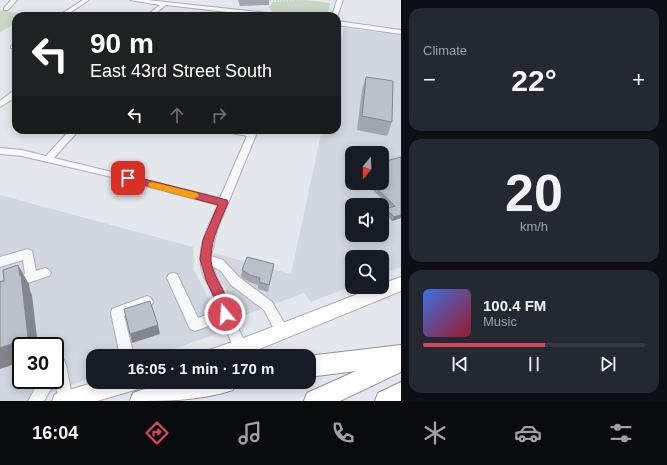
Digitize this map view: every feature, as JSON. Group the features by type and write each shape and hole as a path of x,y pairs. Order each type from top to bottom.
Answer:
{"highway":[{"path":"316,365 401,355"},
{"path":"315,401 401,361"},
{"path":"141,401 194,389"},
{"path":"386,401 401,393"}],"main road":[{"path":"238,349 401,284"},
{"path":"64,400 105,389"}],"street":[{"path":"6,8 14,0"},
{"path":"67,12 86,0"},
{"path":"133,0 194,8 243,12"},
{"path":"194,8 201,0"},
{"path":"336,12 340,0"},
{"path":"154,12 164,4"},
{"path":"341,24 401,32"},
{"path":"0,94 12,95"},
{"path":"0,105 12,96"},
{"path":"48,159 71,134"},
{"path":"241,348 211,280 205,259 208,240 252,134"},
{"path":"0,151 22,153 48,159 224,203"},
{"path":"0,262 28,254 31,278"},
{"path":"205,259 219,263 235,281 268,306 282,332"},
{"path":"0,287 45,273"},
{"path":"173,278 195,325 225,314"},
{"path":"126,349 117,313 147,302"},
{"path":"35,401 43,389"},
{"path":"62,389 64,400"}],"path":[{"path":"269,6 268,3 270,1 301,0"}],"shaded area":[{"path":"344,28 401,35 401,267 389,271 389,250 345,250 345,289 311,302 304,293 240,317 215,269 214,253 291,274 321,134 341,134 341,41"},
{"path":"0,195 193,247 194,270 225,331 174,349 86,349 86,380 64,387 64,337 12,337 12,389 60,389 26,401 0,401"}],"green space":[{"path":"306,0 330,3 328,12 272,12 269,7 272,2"},
{"path":"0,10 12,12 12,25 0,32"}],"building":[{"path":"366,77 393,81 392,122 362,116"},
{"path":"401,157 401,215 394,217 389,212 389,208 395,206 389,200 389,198 387,198 378,190 389,190 389,160"},
{"path":"247,257 274,264 269,285 259,282 260,278 250,275 242,270"},
{"path":"18,265 20,276 21,275 28,337 12,337 12,344 0,348 0,282 4,281 3,270"},
{"path":"150,301 158,325 130,334 124,309"}],"slow traffic":[{"path":"152,185 194,196"}],"route":[{"path":"128,178 224,203 208,240 205,259 211,280 224,308 225,314"}]}
